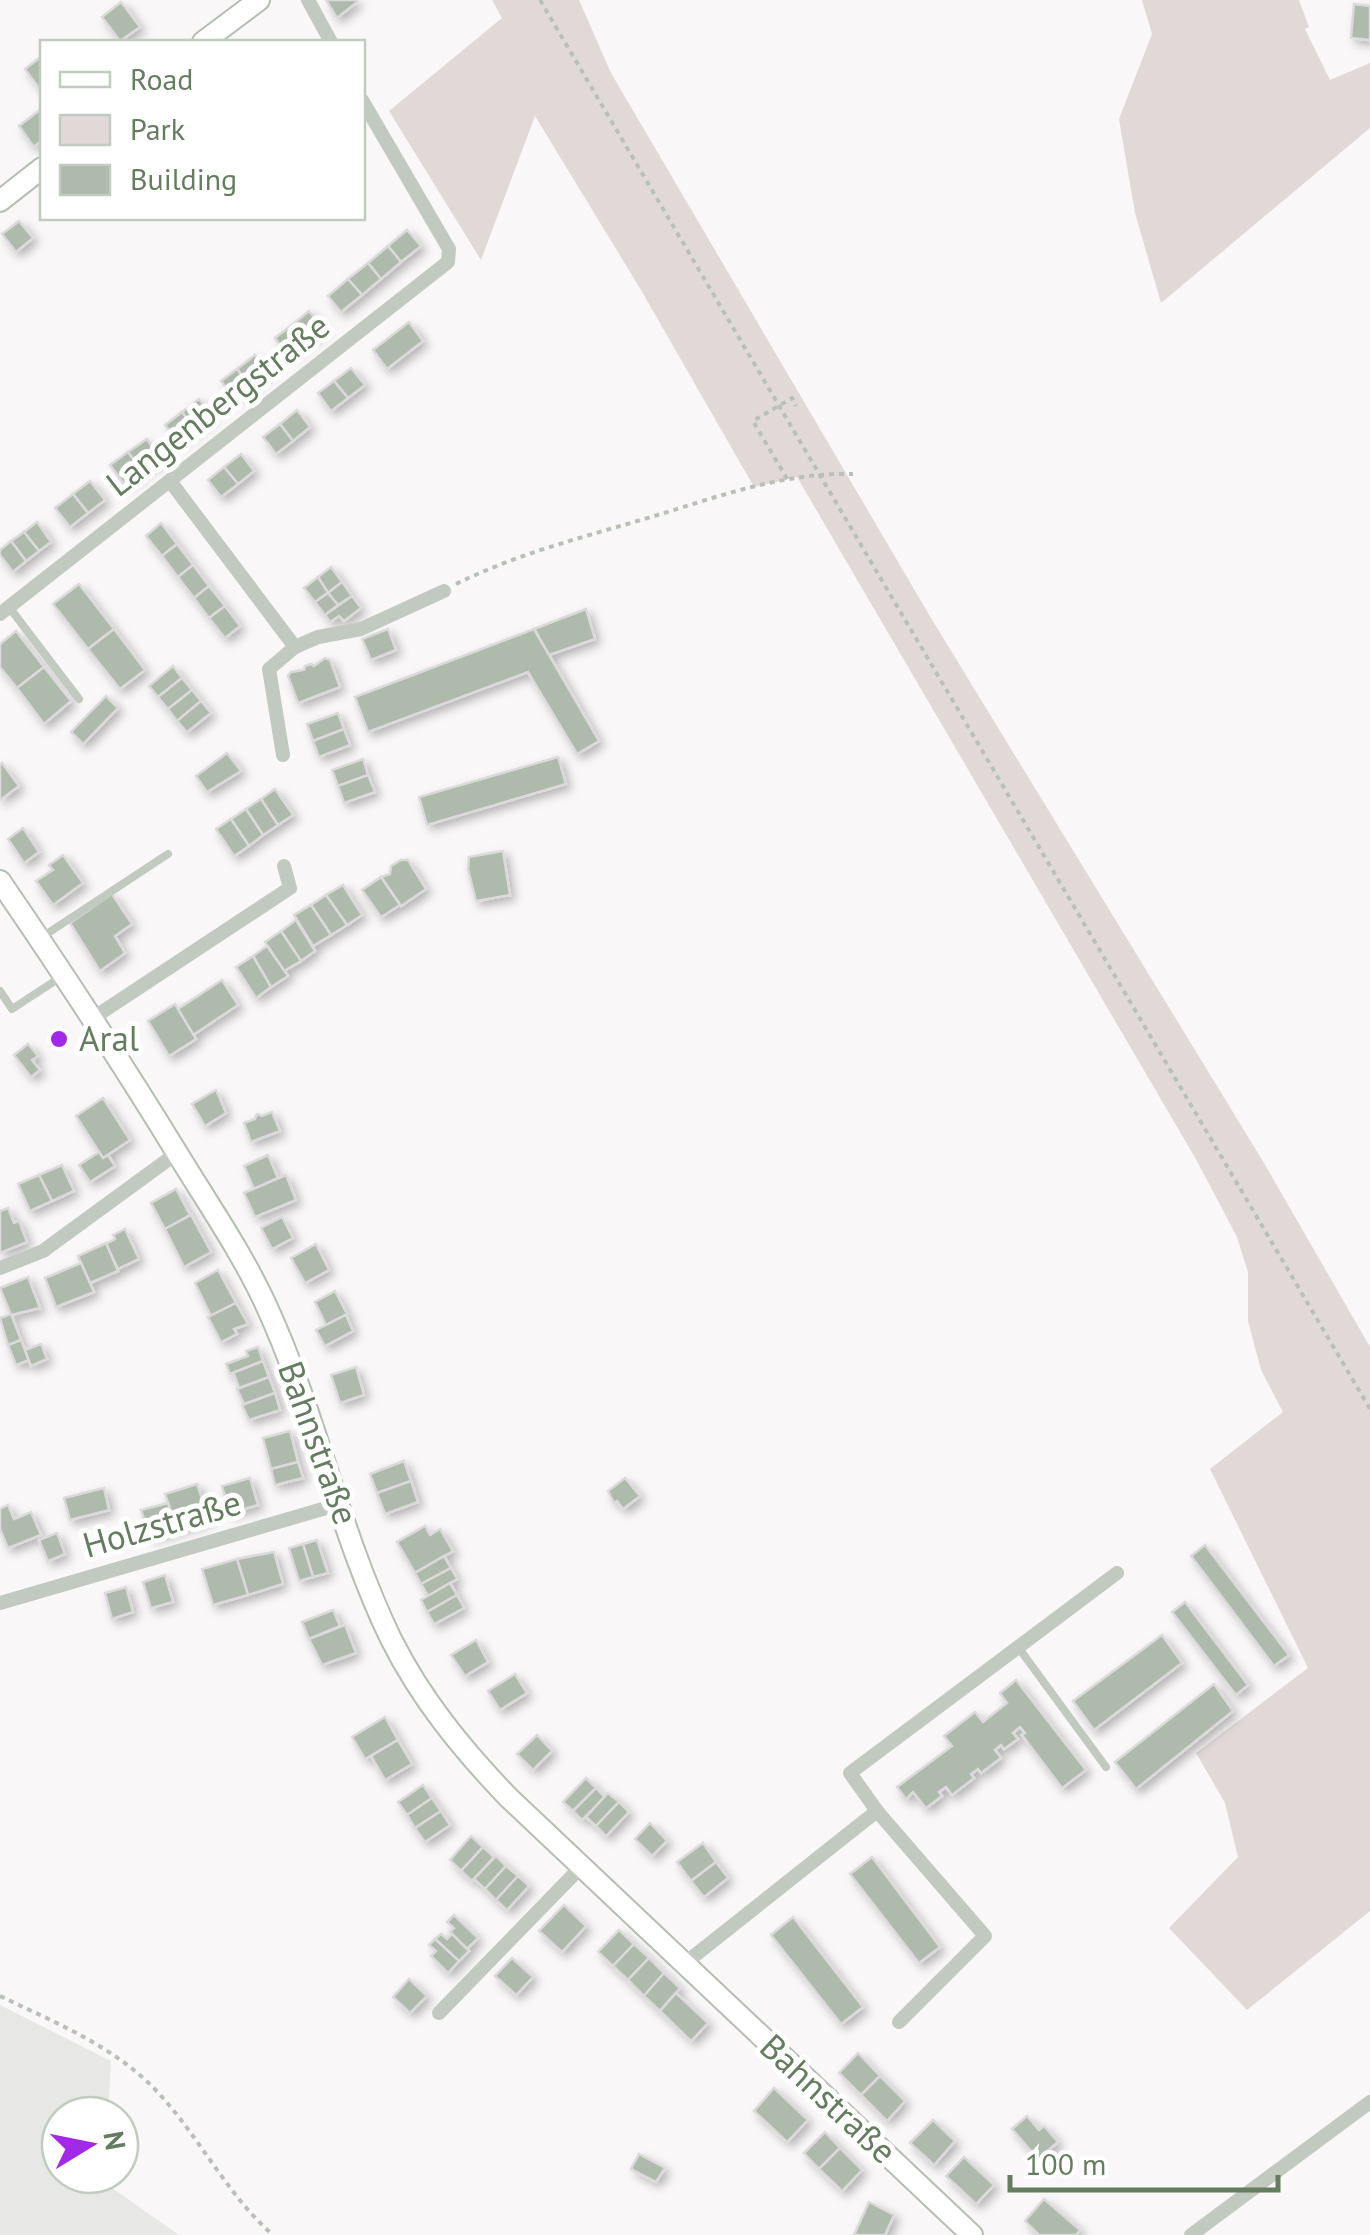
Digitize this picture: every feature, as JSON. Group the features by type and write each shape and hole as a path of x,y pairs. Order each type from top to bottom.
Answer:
{"main road":[{"path":"206,40 258,0"},
{"path":"0,201 40,170"},
{"name":"Bahnstraße","path":"0,881 7,907 39,939 93,1018 265,1303 307,1405 377,1606 422,1694 477,1766 971,2234"}],"street":[{"path":"308,0 331,40"},
{"name":"Langenbergstraße","path":"4,610 444,266 450,254 365,105"},
{"path":"170,481 295,647"},
{"path":"283,755 269,668 295,647 318,637 361,630 444,591"},
{"path":"93,1018 290,888 284,866"},
{"path":"0,1268 43,1251 177,1152"},
{"name":"Holzstraße","path":"0,1603 340,1504"},
{"path":"899,2022 986,1936 850,1773 1117,1573"},
{"path":"684,1964 877,1810"},
{"path":"439,2013 581,1867"},
{"path":"1191,2235 1370,2102"}],"lane":[{"path":"4,610 79,699"},
{"path":"39,939 168,854"},
{"path":"0,991 12,1009 64,975"},
{"path":"1018,1646 1106,1767"}],"path":[{"path":"540,0 1370,1408"},
{"path":"788,479 753,420 792,398 796,406"},
{"path":"444,591 505,560 742,490 816,472 853,474"},
{"path":"0,1996 87,2038 126,2062 161,2095 273,2235"}],"shaded area":[{"path":"0,2005 111,2061 109,2095 40,2095 40,2195 122,2195 179,2235 0,2235"}],"green space":[{"path":"492,0 579,0 611,73 931,618 1264,1163 1370,1347 1370,1911 1247,2010 1169,1928 1238,1857 1225,1803 1196,1753 1308,1668 1210,1469 1283,1412 1261,1370 1248,1321 1248,1272 1237,1237 1197,1161 797,477 754,487 535,116 481,260 389,111 502,18"},
{"path":"1142,0 1299,0 1309,27 1305,29 1330,80 1370,63 1370,128 1161,303 1135,213 1119,119 1152,34"}],"building":[{"path":"326,0 356,0 357,2 337,18"},
{"path":"121,2 140,27 119,40 102,17"},
{"path":"1354,4 1370,6 1370,40 1351,38"},
{"path":"40,58 40,89 25,69"},
{"path":"40,110 40,142 34,147 19,126"},
{"path":"19,221 33,238 16,252 2,234"},
{"path":"407,230 421,246 401,262 388,246"},
{"path":"388,246 401,262 381,279 368,263"},
{"path":"368,263 381,279 362,295 348,279"},
{"path":"348,279 362,295 341,312 328,296"},
{"path":"309,311 323,329 305,342 292,325"},
{"path":"409,322 423,341 387,369 373,350"},
{"path":"292,325 305,342 288,356 275,338"},
{"path":"255,355 268,371 250,386 237,369"},
{"path":"351,368 365,385 348,398 334,381"},
{"path":"237,369 250,386 234,398 221,381"},
{"path":"334,381 348,398 331,411 318,393"},
{"path":"199,399 212,416 195,429 182,412"},
{"path":"297,410 310,427 293,441 280,424"},
{"path":"182,412 195,429 178,442 165,425"},
{"path":"280,424 293,441 276,454 263,437"},
{"path":"147,439 160,459 142,471 128,452"},
{"path":"128,452 142,471 125,485 110,465"},
{"path":"241,454 254,471 238,484 224,467"},
{"path":"224,467 238,484 221,497 208,480"},
{"path":"90,481 105,500 88,513 73,494"},
{"path":"73,494 88,513 70,527 55,508"},
{"path":"37,522 51,542 39,551 24,532"},
{"path":"161,523 177,544 162,556 146,536"},
{"path":"24,532 39,551 26,561 11,541"},
{"path":"11,541 26,561 13,572 0,555 0,550"},
{"path":"177,544 193,565 178,577 162,556"},
{"path":"193,565 209,586 194,598 178,577"},
{"path":"331,567 342,582 328,593 318,577"},
{"path":"318,577 328,593 315,602 304,588"},
{"path":"342,582 352,596 338,605 328,593"},
{"path":"79,584 114,629 88,649 53,604"},
{"path":"209,586 225,606 209,618 194,598"},
{"path":"328,593 338,605 325,615 315,602"},
{"path":"352,596 361,608 344,621 339,616 330,622 325,615"},
{"path":"225,606 240,626 225,638 209,618"},
{"path":"586,609 595,639 549,655 534,629"},
{"path":"114,629 145,670 120,689 88,649"},
{"path":"388,629 396,650 371,660 362,639"},
{"path":"534,629 599,741 577,754 528,672 368,732 355,697"},
{"path":"16,631 44,667 17,688 0,667 0,644"},
{"path":"325,658 330,660 340,687 298,703 288,676"},
{"path":"173,666 182,678 158,697 149,686"},
{"path":"44,667 71,701 44,724 17,688"},
{"path":"182,678 192,690 168,709 158,697"},
{"path":"192,690 201,701 177,721 168,709"},
{"path":"106,696 118,708 83,744 71,732"},
{"path":"201,701 211,713 187,732 177,721"},
{"path":"338,713 344,729 313,741 307,724"},
{"path":"344,729 350,745 319,757 313,741"},
{"path":"227,753 241,771 207,792 196,776"},
{"path":"558,757 566,784 427,825 419,797"},
{"path":"363,759 368,775 338,786 332,770"},
{"path":"0,765 19,786 0,800"},
{"path":"368,775 375,792 344,803 338,786"},
{"path":"275,789 293,815 278,825 261,799"},
{"path":"261,799 278,825 263,835 246,809"},
{"path":"246,809 263,835 249,846 231,819"},
{"path":"231,819 249,846 234,856 216,829"},
{"path":"23,828 39,852 24,863 8,839"},
{"path":"503,851 510,895 476,901 469,857"},
{"path":"63,855 83,883 53,905 36,881 53,870 49,865"},
{"path":"408,860 426,889 401,906 381,877 390,874 391,866"},
{"path":"381,877 400,905 381,917 362,890"},
{"path":"343,885 362,915 347,925 326,895"},
{"path":"112,894 132,924 115,936 125,953 100,971 70,923"},
{"path":"326,895 347,925 331,935 311,905"},
{"path":"311,905 331,935 313,946 294,915"},
{"path":"296,920 315,951 301,961 281,931"},
{"path":"281,931 301,961 284,971 265,942"},
{"path":"267,946 288,976 271,987 253,956"},
{"path":"253,956 271,987 256,998 236,967"},
{"path":"222,980 238,1005 193,1035 178,1009"},
{"path":"175,1004 196,1039 169,1056 148,1021"},
{"path":"28,1044 38,1056 32,1060 40,1070 31,1077 14,1055"},
{"path":"216,1090 226,1113 205,1126 192,1104"},
{"path":"103,1098 130,1140 103,1158 76,1116"},
{"path":"272,1112 280,1131 251,1142 244,1123 257,1114"},
{"path":"99,1152 103,1158 108,1155 115,1166 90,1182 79,1165"},
{"path":"268,1155 278,1178 254,1189 244,1166"},
{"path":"62,1165 74,1191 52,1201 39,1175"},
{"path":"39,1175 52,1201 30,1211 18,1184"},
{"path":"286,1175 296,1200 255,1217 244,1193"},
{"path":"176,1189 190,1215 165,1229 151,1203"},
{"path":"8,1208 14,1223 19,1221 27,1242 0,1253 0,1211"},
{"path":"191,1215 211,1252 184,1267 165,1229"},
{"path":"282,1217 293,1238 272,1249 261,1228"},
{"path":"125,1229 139,1259 118,1269 106,1244"},
{"path":"106,1243 118,1271 90,1283 78,1256"},
{"path":"316,1244 329,1270 305,1283 291,1258"},
{"path":"81,1263 94,1292 56,1307 45,1278"},
{"path":"218,1270 236,1303 211,1316 195,1283"},
{"path":"28,1277 40,1308 11,1315 0,1288"},
{"path":"335,1291 347,1314 326,1325 315,1302"},
{"path":"236,1303 248,1324 234,1329 237,1334 221,1342 208,1317"},
{"path":"11,1314 21,1340 8,1345 0,1318"},
{"path":"346,1315 353,1331 325,1346 316,1330"},
{"path":"21,1340 29,1360 16,1365 8,1345"},
{"path":"41,1344 47,1359 31,1366 25,1350"},
{"path":"258,1347 263,1361 230,1374 226,1364 248,1356 246,1351"},
{"path":"263,1361 269,1377 239,1388 234,1374 230,1374"},
{"path":"356,1367 364,1395 340,1403 331,1375"},
{"path":"269,1377 275,1393 244,1404 237,1389"},
{"path":"275,1393 280,1410 249,1420 242,1405"},
{"path":"290,1431 298,1462 271,1469 263,1438"},
{"path":"404,1461 411,1481 377,1493 370,1474"},
{"path":"298,1462 303,1478 275,1485 271,1469"},
{"path":"250,1478 258,1505 230,1513 222,1486"},
{"path":"625,1478 640,1496 623,1509 617,1501 614,1503 608,1491"},
{"path":"411,1481 418,1502 385,1514 377,1493"},
{"path":"197,1484 209,1519 177,1529 165,1494"},
{"path":"104,1488 109,1510 70,1520 64,1498"},
{"path":"168,1503 177,1529 150,1537 141,1510"},
{"path":"8,1505 14,1519 31,1512 41,1535 8,1548 0,1529 0,1509"},
{"path":"425,1526 430,1535 440,1529 453,1551 415,1573 397,1542"},
{"path":"57,1533 65,1554 48,1561 39,1540"},
{"path":"317,1540 328,1573 313,1577 303,1544"},
{"path":"303,1544 313,1577 299,1581 289,1548"},
{"path":"1205,1545 1289,1655 1274,1666 1191,1556"},
{"path":"274,1552 283,1584 248,1595 237,1559"},
{"path":"444,1556 451,1568 421,1584 415,1573"},
{"path":"237,1559 248,1595 213,1605 202,1569"},
{"path":"451,1568 457,1579 428,1596 421,1584"},
{"path":"165,1575 173,1602 151,1608 143,1582"},
{"path":"450,1583 457,1595 427,1612 421,1600"},
{"path":"126,1587 133,1612 112,1619 105,1593"},
{"path":"457,1595 464,1608 434,1624 427,1612"},
{"path":"1185,1602 1248,1685 1236,1695 1172,1612"},
{"path":"333,1610 340,1626 309,1639 302,1622"},
{"path":"345,1625 356,1653 322,1665 309,1639"},
{"path":"1162,1635 1182,1663 1094,1730 1073,1701"},
{"path":"476,1640 488,1662 465,1676 451,1655"},
{"path":"515,1674 527,1693 500,1710 488,1691"},
{"path":"1016,1680 1086,1770 1062,1788 1020,1727 1013,1733 1018,1739 995,1750 1001,1758 981,1773 978,1769 971,1774 974,1778 952,1795 946,1787 939,1792 942,1796 926,1808 913,1792 906,1799 897,1787 952,1746 944,1736 975,1712 983,1722 1007,1703 1000,1693"},
{"path":"1214,1684 1233,1711 1136,1789 1115,1762"},
{"path":"385,1717 398,1740 365,1759 352,1737"},
{"path":"537,1735 552,1751 533,1770 517,1754"},
{"path":"398,1740 412,1764 385,1780 371,1756"},
{"path":"586,1778 596,1788 573,1811 563,1802"},
{"path":"423,1785 432,1798 407,1815 398,1802"},
{"path":"596,1788 605,1797 582,1820 573,1811"},
{"path":"608,1793 619,1802 596,1826 586,1817"},
{"path":"432,1798 441,1811 415,1828 407,1815"},
{"path":"619,1802 629,1812 606,1836 596,1826"},
{"path":"441,1811 450,1825 425,1842 415,1828"},
{"path":"650,1823 667,1841 652,1856 635,1839"},
{"path":"471,1836 483,1847 461,1871 450,1860"},
{"path":"703,1843 716,1862 691,1881 677,1862"},
{"path":"483,1847 494,1857 472,1881 461,1871"},
{"path":"496,1856 506,1866 485,1889 474,1879"},
{"path":"872,1857 940,1947 919,1963 850,1874"},
{"path":"716,1862 728,1878 704,1897 691,1881"},
{"path":"506,1866 518,1876 496,1900 485,1889"},
{"path":"518,1876 529,1886 507,1910 496,1900"},
{"path":"564,1905 586,1926 562,1952 539,1931"},
{"path":"454,1915 478,1938 467,1949 450,1932 454,1928 447,1922"},
{"path":"793,1917 863,2007 841,2024 771,1935"},
{"path":"619,1930 634,1944 613,1966 598,1952"},
{"path":"441,1934 447,1939 452,1934 469,1951 459,1961 435,1939"},
{"path":"435,1939 459,1961 448,1973 431,1956 436,1951 429,1945"},
{"path":"634,1944 649,1958 628,1980 613,1966"},
{"path":"512,1958 533,1977 516,1995 495,1976"},
{"path":"649,1958 664,1973 644,1996 628,1980"},
{"path":"664,1973 680,1988 660,2011 644,1996"},
{"path":"409,1979 427,1996 410,2013 393,1997"},
{"path":"676,1993 708,2023 691,2041 660,2011"},
{"path":"858,2053 880,2076 861,2095 839,2073"},
{"path":"880,2076 905,2101 887,2121 861,2095"},
{"path":"774,2088 808,2120 787,2142 754,2111"},
{"path":"1027,2116 1039,2130 1044,2126 1058,2142 1038,2159 1012,2129"},
{"path":"933,2120 955,2141 934,2165 910,2143"},
{"path":"825,2132 840,2148 819,2169 804,2153"},
{"path":"840,2148 862,2170 842,2191 819,2169"},
{"path":"639,2154 665,2168 656,2182 631,2169"},
{"path":"964,2157 994,2185 976,2204 946,2176"},
{"path":"1044,2199 1080,2230 1076,2235 1039,2235 1025,2221"},
{"path":"869,2202 894,2215 885,2235 854,2235"}],"place":[{"name":"Aral","path":"59,1039"}]}
